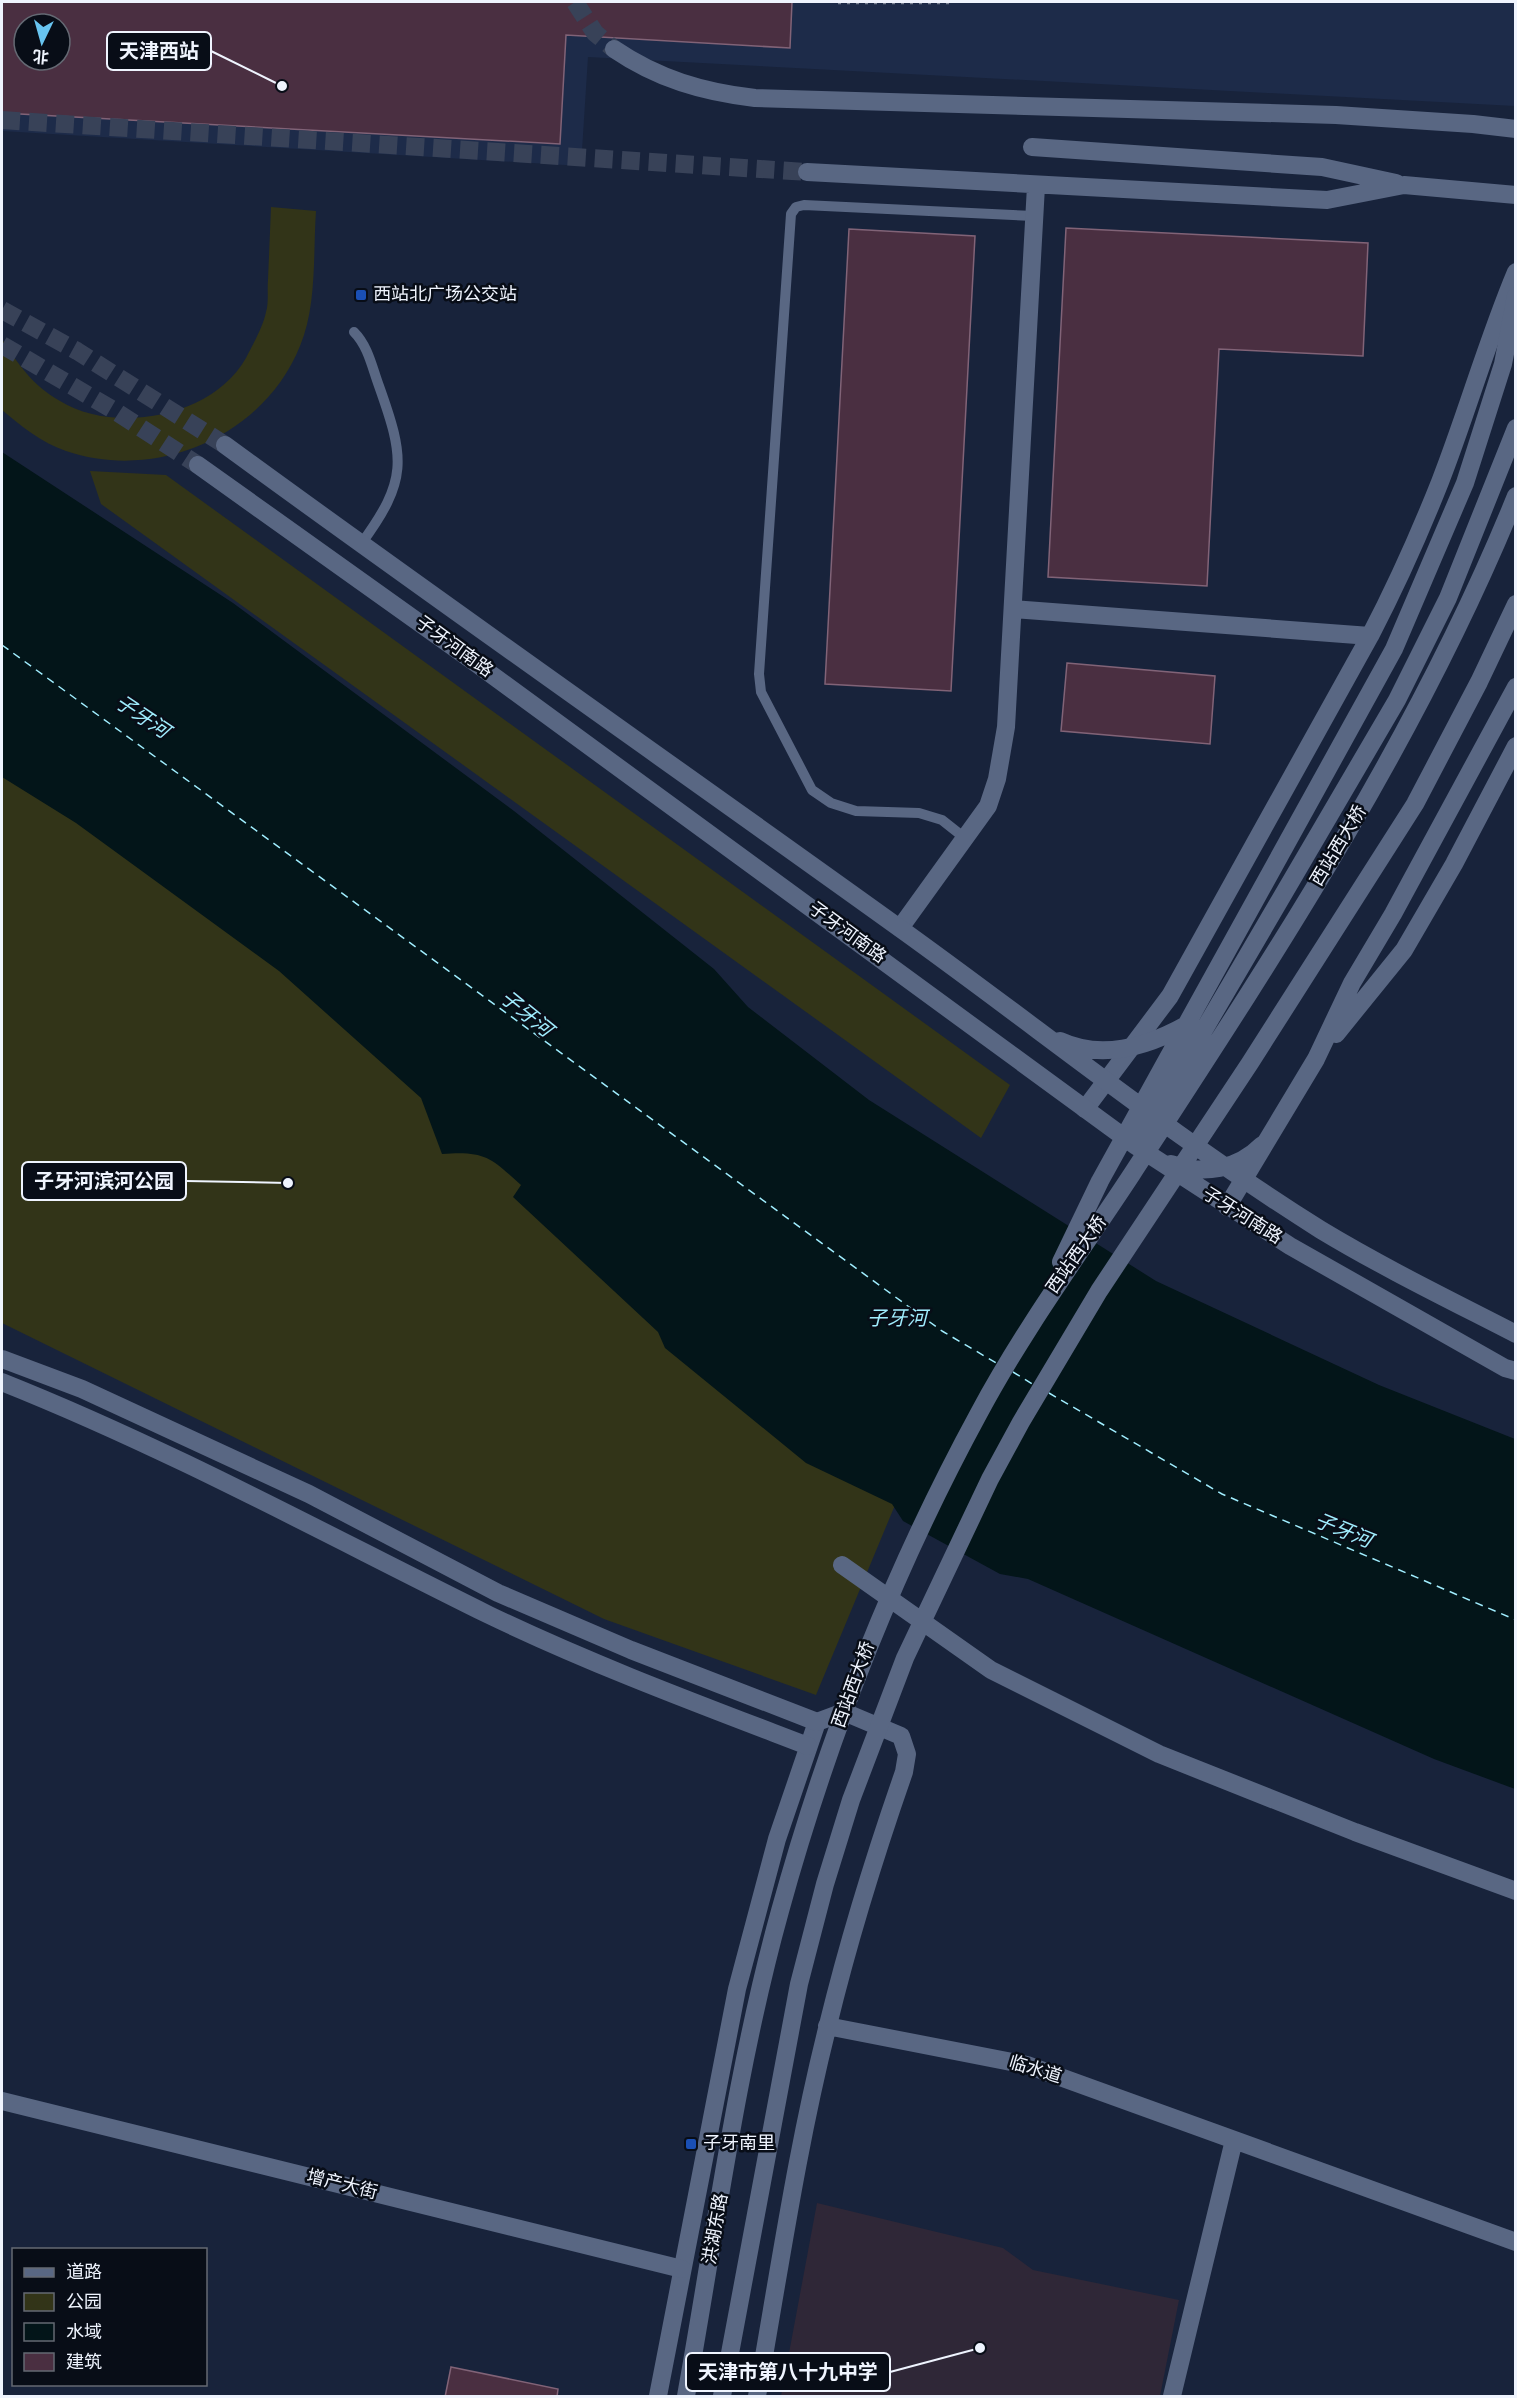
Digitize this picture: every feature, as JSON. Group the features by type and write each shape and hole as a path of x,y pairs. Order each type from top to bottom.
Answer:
{"main road":[{"path":"614,49 658,76 697,89 755,98 1336,115 1515,129"},
{"path":"1032,147 1323,167 1404,185 1515,195"},
{"path":"807,172 1327,200 1404,185"},
{"path":"900,928 988,806 997,779 1006,727 1014,609 1036,186"},
{"path":"1085,1109 1170,996 1370,636 1398,580 1440,482 1491,331 1515,272"},
{"path":"1039,1310 1100,1181 1394,649 1465,483 1503,364 1515,296"},
{"path":"1136,1146 1397,700 1448,598 1515,428"},
{"name":"子牙河南路","path":"225,445 900,928 1106,1082 1228,1167 1366,1256 1515,1334"},
{"name":"子牙河南路","path":"198,465 486,670 1136,1146 1227,1207 1382,1299 1505,1368 1515,1371"},
{"name":"西站西大桥","path":"745,2061 779,1914 829,1754 871,1638 939,1488 980,1409 1039,1310 1128,1181 1236,1014 1382,773 1438,671 1493,553 1515,496"},
{"name":"西站西大桥","path":"782,2071 799,1984 819,1906 859,1779 905,1658 990,1479 1100,1291 1256,1054 1415,804 1479,682 1515,604"},
{"path":"1014,609 1370,636"},
{"path":"1227,1207 1246,1179 1316,1059 1352,983 1393,914 1515,687"},
{"path":"1316,1059 1404,950 1454,864 1515,746"},
{"path":"1037,1030 1082,1049 1113,1051 1132,1047 1174,1032 1219,1002"},
{"path":"1155,1158 1186,1168 1206,1170 1228,1167 1252,1154 1274,1130"},
{"path":"2,1359 82,1389 309,1494 498,1593 642,1654 817,1722 844,1712 901,1736 907,1754 868,1877 827,2026 802,2143 757,2397"},
{"path":"2,1382 75,1412 219,1478 490,1615 623,1676 808,1746"},
{"path":"842,1566 991,1670 1159,1754 1355,1832 1515,1891"},
{"path":"658,2397 737,1989 777,1839 817,1722"},
{"name":"临水道","path":"827,2026 1027,2065 1515,2242"},
{"name":"洪湖东路","path":"686,2397 745,2061"},
{"name":"洪湖东路","path":"722,2397 782,2071"},
{"name":"增产大街","path":"2,2101 682,2269"},
{"path":"1172,2397 1234,2140"}],"lane":[{"path":"966,839 942,820 919,813 856,811 831,803 812,790 761,692 759,674 790,214 796,207 804,205 1034,216"},
{"path":"354,332 366,348 396,434 399,460 389,502 361,544"}],"shaded area":[{"path":"2,2 1515,2 1515,106 588,57 581,166 2,131"},
{"path":"817,2203 1003,2248 1033,2270 1179,2300 1160,2396 781,2396"}],"green space":[{"path":"271,207 316,211 312,297 300,346 283,378 261,405 234,427 204,444 171,455 136,460 101,459 66,451 40,439 2,410 2,339 20,366 34,381 50,395 82,411 108,417 134,418 161,414 187,406 211,394 231,378 246,358 265,318 268,300"},
{"path":"90,471 166,475 1010,1085 981,1138 101,504"},
{"path":"2,707 915,1457 816,1695 604,1619 2,1323"}],"water":[{"name":"子牙河","path":"2,452 233,603 514,811 714,969 748,1007 869,1100 1156,1281 1379,1385 1515,1439 1515,1789 1434,1759 1028,1579 1000,1574 903,1521 892,1504 806,1463 665,1348 658,1332 513,1197 521,1185 502,1168 478,1155 442,1154 421,1098 279,971 76,823 2,777"}],"building":[{"path":"2,2 792,2 790,48 566,35 560,144 2,113"},
{"path":"1066,228 1368,243 1363,356 1219,349 1207,586 1048,577"},
{"path":"849,229 975,236 951,691 825,684"},
{"path":"1067,663 1215,676 1210,744 1061,731"},
{"path":"451,2367 558,2389 557,2397 445,2397"}],"ferry route":[{"path":"2,645 942,1331 998,1364"},
{"path":"1013,1372 1034,1385"},
{"path":"1049,1393 1222,1494 1516,1620"}],"tunnel":[{"path":"575,2 595,33 614,49"},
{"path":"2,120 807,172"},
{"path":"2,310 77,351 225,445"},
{"path":"2,345 115,411 198,465"}],"railway":[{"path":"838,2 951,2"}],"place":[{"name":"天津西站","path":"282,86"},
{"name":"西站北广场公交站","path":"361,295"},
{"name":"子牙河滨河公园","path":"288,1183"},
{"name":"子牙南里","path":"691,2144"},
{"name":"天津市第八十九中学","path":"980,2348"}]}
